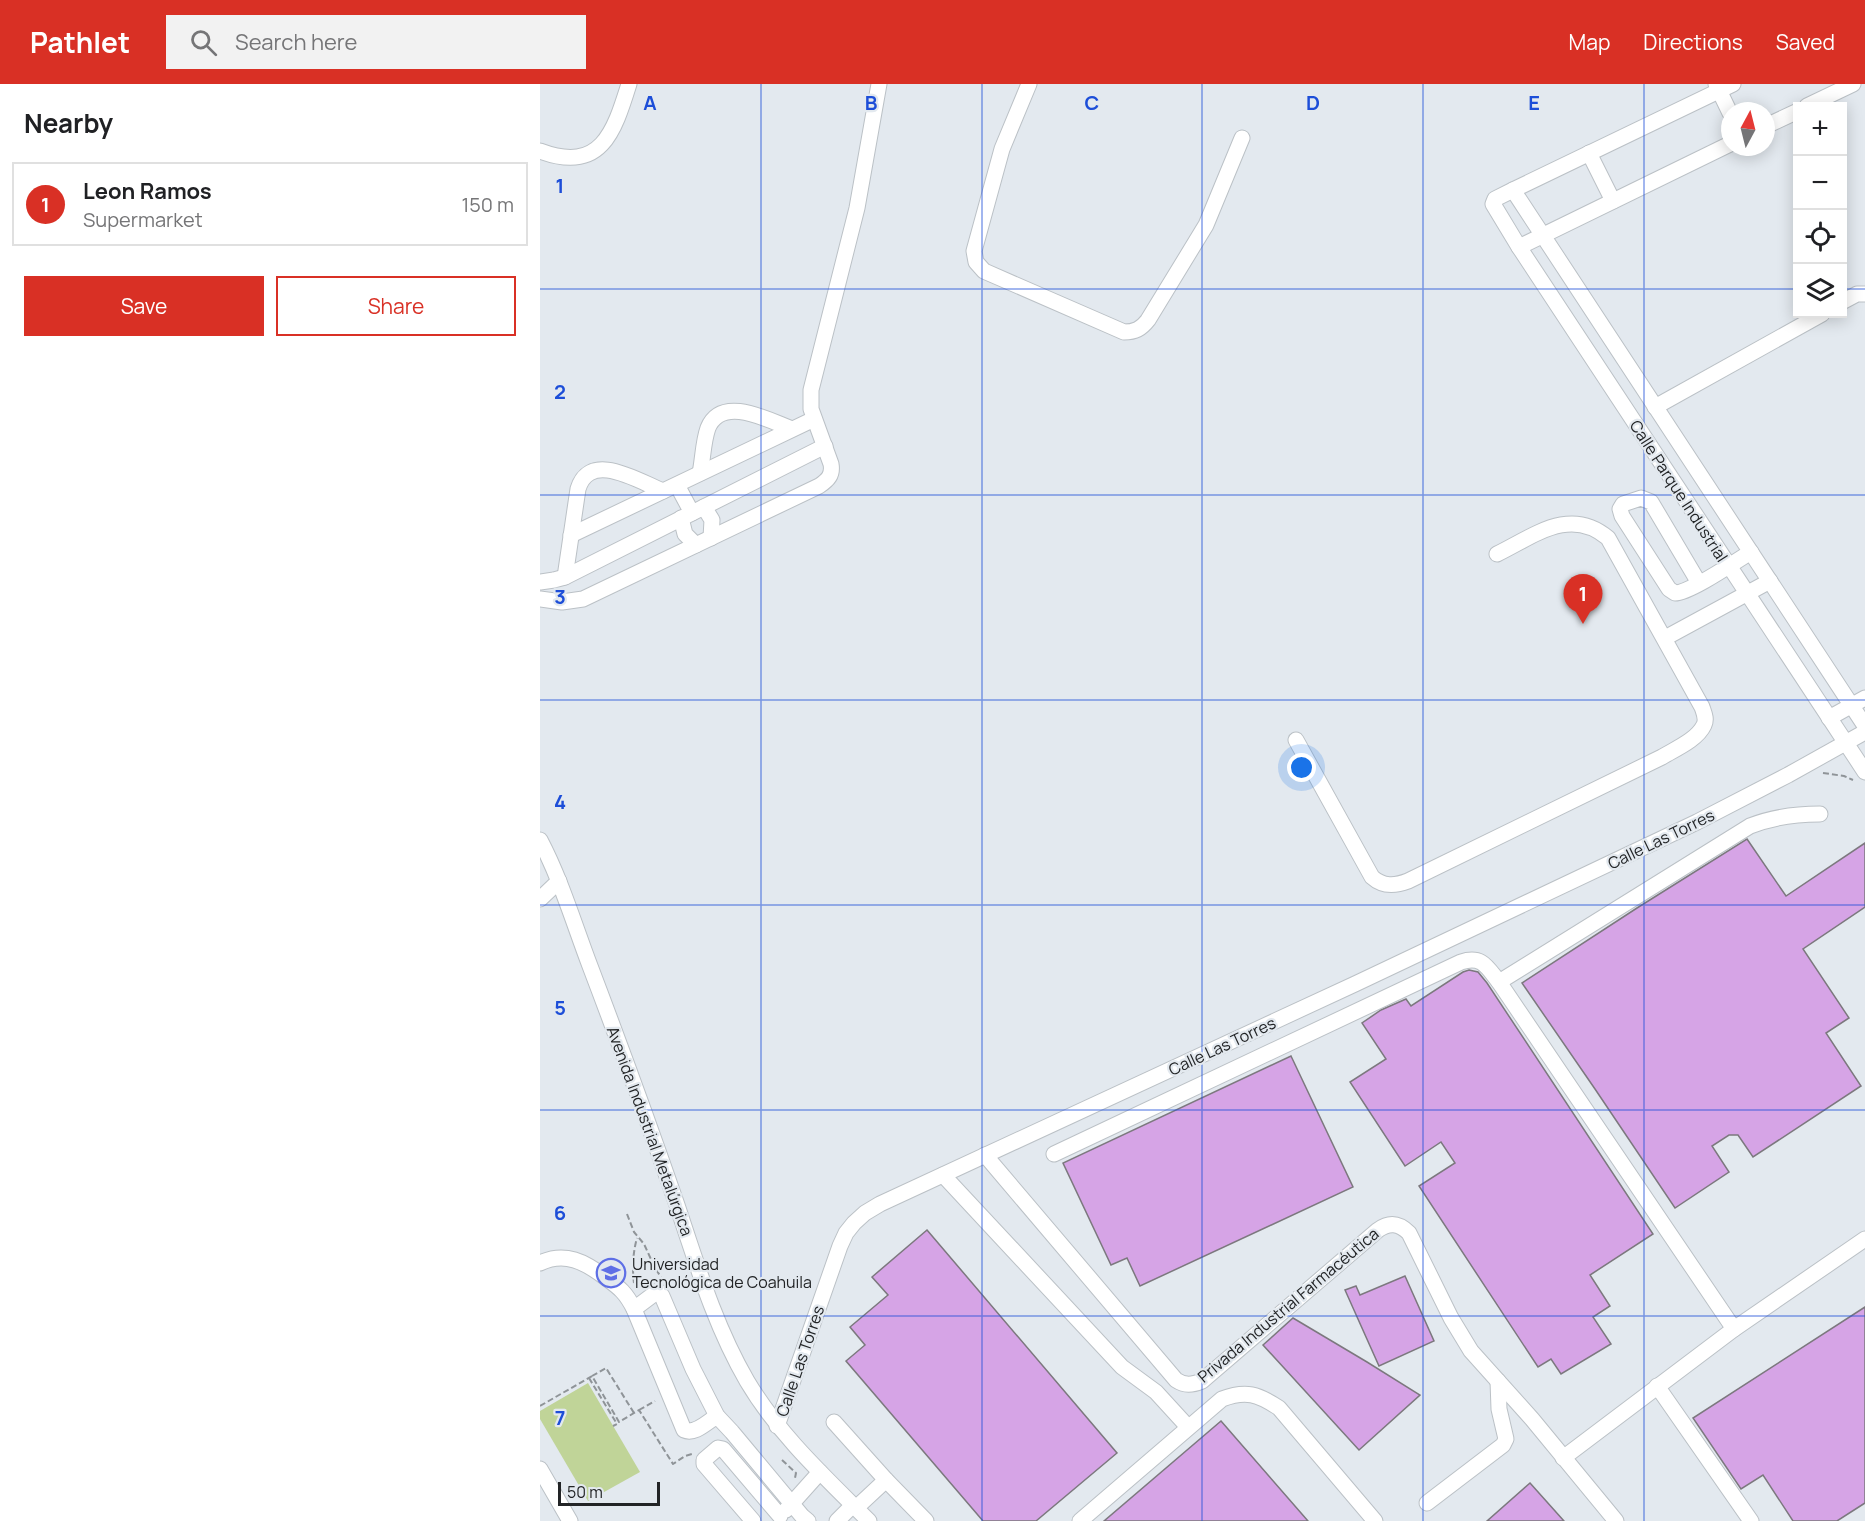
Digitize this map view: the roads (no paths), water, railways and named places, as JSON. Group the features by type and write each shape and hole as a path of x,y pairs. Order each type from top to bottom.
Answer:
{"street":[{"path":"540,151 570,158 599,148 609,137 622,107 628,84"},
{"path":"540,599 561,602 583,599 826,481 831,476 832,470 825,446 814,419 810,400 811,390 856,208 879,84"},
{"path":"1029,84 997,164 974,251 976,262 984,271 1124,332 1142,328 1148,321 1197,242 1215,206 1242,138"},
{"path":"1815,102 1850,85"},
{"path":"1513,189 1722,86 1727,102"},
{"path":"1775,122 1793,113"},
{"path":"1519,247 1721,148"},
{"path":"1589,153 1613,201"},
{"name":"Calle Parque Industrial","path":"1863,778 1829,718 1494,208 1495,199 1513,189 1770,581 1858,702 1865,726"},
{"path":"1847,299 1857,294 1865,294"},
{"path":"1655,407 1815,318"},
{"path":"700,474 706,435 715,417 736,411 792,429"},
{"path":"572,535 814,419"},
{"path":"540,582 565,577 825,446"},
{"path":"565,577 578,489 580,482 590,472 611,470 670,488 692,513 712,520 711,538"},
{"path":"1687,503 1709,489"},
{"path":"1699,583 1651,502 1641,498 1623,504 1620,513 1669,588 1675,593 1681,593 1699,583 1751,552"},
{"path":"692,513 685,534 696,545"},
{"path":"1296,740 1372,877 1380,884 1401,884 1662,757 1697,734 1704,725 1705,717 1702,706 1608,538 1588,525 1574,522 1560,524 1497,554"},
{"path":"1665,638 1770,581"},
{"path":"1829,718 1858,702"},
{"name":"Calle Las Torres","path":"777,1426 846,1233 865,1213 943,1174 1366,979 1686,827 1788,775 1865,732"},
{"path":"1499,982 1750,826 1791,814 1820,814"},
{"name":"Avenida Industrial Metalúrgica","path":"540,840 559,881 645,1112 725,1340 748,1382 777,1426 868,1521"},
{"path":"540,900 559,881"},
{"path":"1054,1154 1469,959 1483,963 1499,982 1734,1329"},
{"name":"Privada Industrial Farmacéutica","path":"985,1155 1176,1380 1182,1384 1192,1385 1202,1381 1384,1225 1397,1225 1409,1233 1461,1336 1471,1351 1532,1419 1616,1521"},
{"path":"943,1174 1122,1367 1156,1392 1188,1428"},
{"path":"1563,1458 1734,1329 1865,1239"},
{"path":"540,1263 551,1258 581,1261 627,1294 639,1305 683,1428 687,1432 693,1431 717,1416"},
{"path":"639,1305 658,1291 662,1296 693,1368 717,1416 808,1521"},
{"path":"1427,1503 1503,1445 1506,1439 1499,1409 1498,1381"},
{"path":"1657,1386 1751,1521"},
{"path":"1080,1521 1222,1399 1246,1393 1263,1397 1279,1408 1375,1521"},
{"path":"834,1422 926,1521"},
{"path":"753,1521 703,1462 718,1448 723,1449 778,1519 820,1472"},
{"path":"540,1468 570,1521"},
{"path":"837,1521 886,1480"}],"place":[{"name":"Leon Ramos","path":"1583,624"},
{"name":"Universidad Tecnológica de Coahuila","path":"611,1273"}]}
